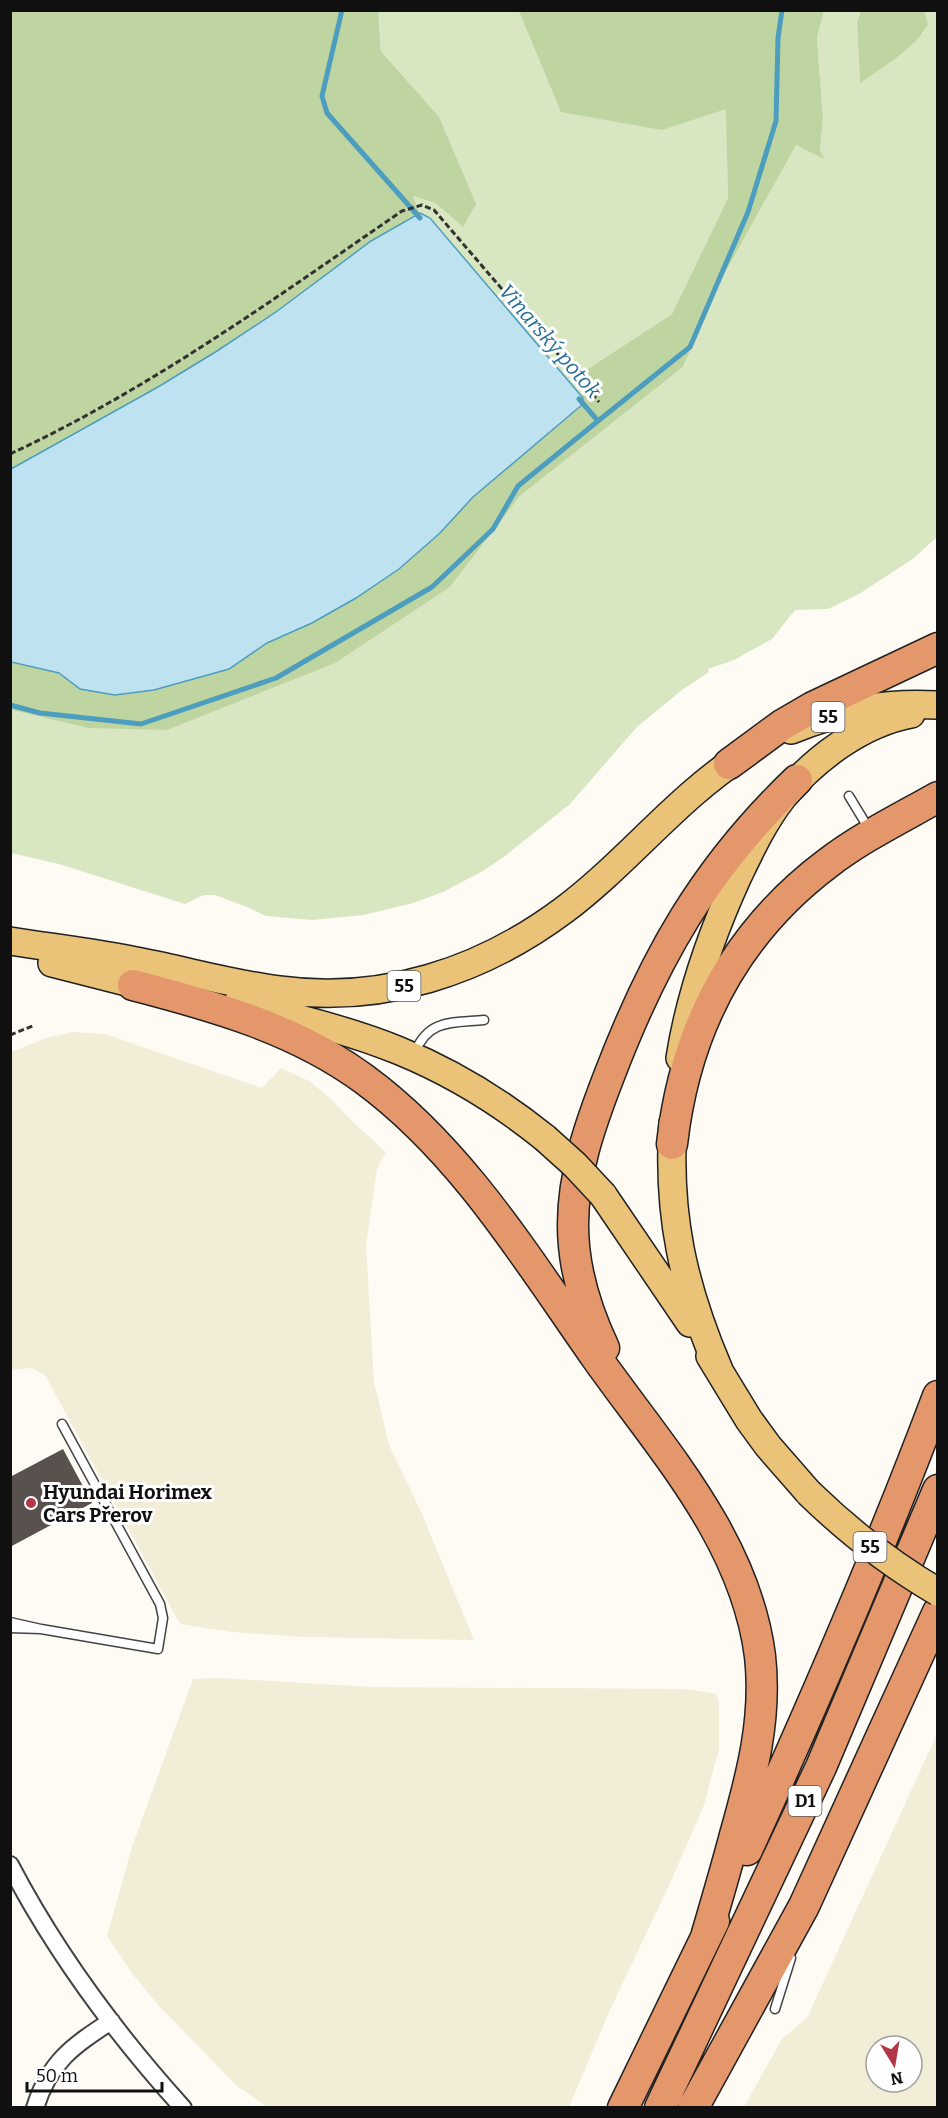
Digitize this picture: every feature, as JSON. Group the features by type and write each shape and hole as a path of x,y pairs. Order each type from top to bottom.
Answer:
{"highway":[{"path":"729,764 764,737 813,707 938,648"},
{"path":"706,1937 758,1750 762,1702 760,1658 749,1606 728,1551 607,1355 593,1324 575,1255 573,1227 578,1172 587,1136 616,1058 645,991 676,929 699,893 731,851 797,780"},
{"path":"672,1144 678,1097 696,1034 730,969 748,942 790,894 830,861 872,834 933,803"},
{"path":"133,985 214,1007 283,1032 338,1062 390,1100 444,1152 491,1208 657,1439"},
{"name":"D1","path":"623,2108 706,1937 793,1747 905,1481 938,1396"},
{"name":"D1","path":"660,2108 821,1767 938,1490"},
{"path":"693,2108 799,1916 938,1612"}],"main road":[{"name":"55","path":"10,941 139,962 241,984 291,991 350,993 420,982 448,974 501,950 545,923 586,891 693,793 729,764 774,738 813,722 870,706 938,708"},
{"name":"55","path":"719,1370 693,1302 681,1257 672,1194 675,1099 683,1039 705,956 732,890 758,836 797,780 850,739 869,728 906,715 938,708"},
{"name":"55","path":"10,952 133,985 315,1022 381,1042 455,1076 487,1095 545,1138 603,1195 643,1252 749,1420 768,1446 809,1493 869,1547 938,1592"}],"street":[{"path":"10,1865 54,1939 111,2021 183,2108"},
{"path":"34,2108 47,2076 63,2056 111,2021"}],"lane":[{"path":"849,796 872,834"},
{"path":"413,1056 420,1041 432,1029 447,1023 484,1020"},
{"path":"10,1622 158,1649 163,1618 160,1604 62,1424"},
{"path":"10,1628 41,1629"},
{"path":"802,1928 840,1828"},
{"path":"775,2009 794,1950"}],"path":[{"path":"10,453 128,393 225,332 402,211 422,205 434,210 599,402"},
{"path":"10,1035 35,1025"}],"shaded area":[{"path":"73,1032 105,1034 262,1088 281,1068 309,1081 386,1152 377,1169 366,1245 374,1382 389,1445 422,1514 474,1640 304,1637 232,1632 180,1624 45,1375 32,1368 11,1370 11,1052 46,1038"},
{"path":"219,1678 372,1687 686,1689 717,1694 719,1749 704,1805 609,2012 569,2107 267,2107 237,2086 160,2007 134,1976 107,1936 132,1847 193,1679"},
{"path":"937,1734 937,2107 744,2107 782,2039 807,2018"}],"green space":[{"path":"362,10 751,11 727,122 728,198 672,314 583,372 583,398 430,218 420,213 413,196 435,203 463,227 412,86 381,51 379,21"},
{"path":"11,11 378,11 381,51 439,117 476,204 463,227 435,203 413,196 420,213 371,241 276,312 158,387 11,469"},
{"path":"519,11 824,11 817,38 823,118 820,150 824,159 796,145 721,280 683,367 520,496 450,587 335,663 167,730 88,728 11,710 10,662 59,673 80,689 115,695 154,690 229,669 267,643 312,623 356,598 399,569 440,533 473,497 582,404 583,372 672,314 728,198 726,109 662,130 561,112"},
{"path":"824,11 861,11 857,22 860,84 924,32 925,13 922,11 937,11 937,537 914,558 859,594 828,609 795,610 772,639 734,660 708,669 709,672 682,690 637,727 570,804 505,856 483,871 443,892 413,903 364,915 312,920 266,916 215,895 204,895 185,904 59,864 11,853 11,710 88,728 450,587 520,496 683,367 721,280 796,144 823,158 820,150 823,118 817,38"},
{"path":"861,11 922,11 925,13 928,24 915,42 860,84 857,22"}],"water":[{"path":"420,213 430,218 583,398 583,404 473,497 440,533 399,569 356,598 312,623 267,643 229,669 154,690 115,695 80,689 59,673 11,662 11,469 158,387 217,351 276,312 371,241"}],"building":[{"path":"63,1449 92,1503 10,1547 10,1477"}],"waterway":[{"name":"Vinarský potok","path":"342,10 322,96 327,113 420,218"},
{"path":"598,421 690,347 748,212 776,121 778,38 782,10"},
{"name":"Vinarský potok","path":"10,705 40,713 141,724 276,678 432,587 493,529 518,486 598,421 579,399"}],"place":[{"name":"Hyundai Horimex Cars Přerov","path":"31,1503"}]}
